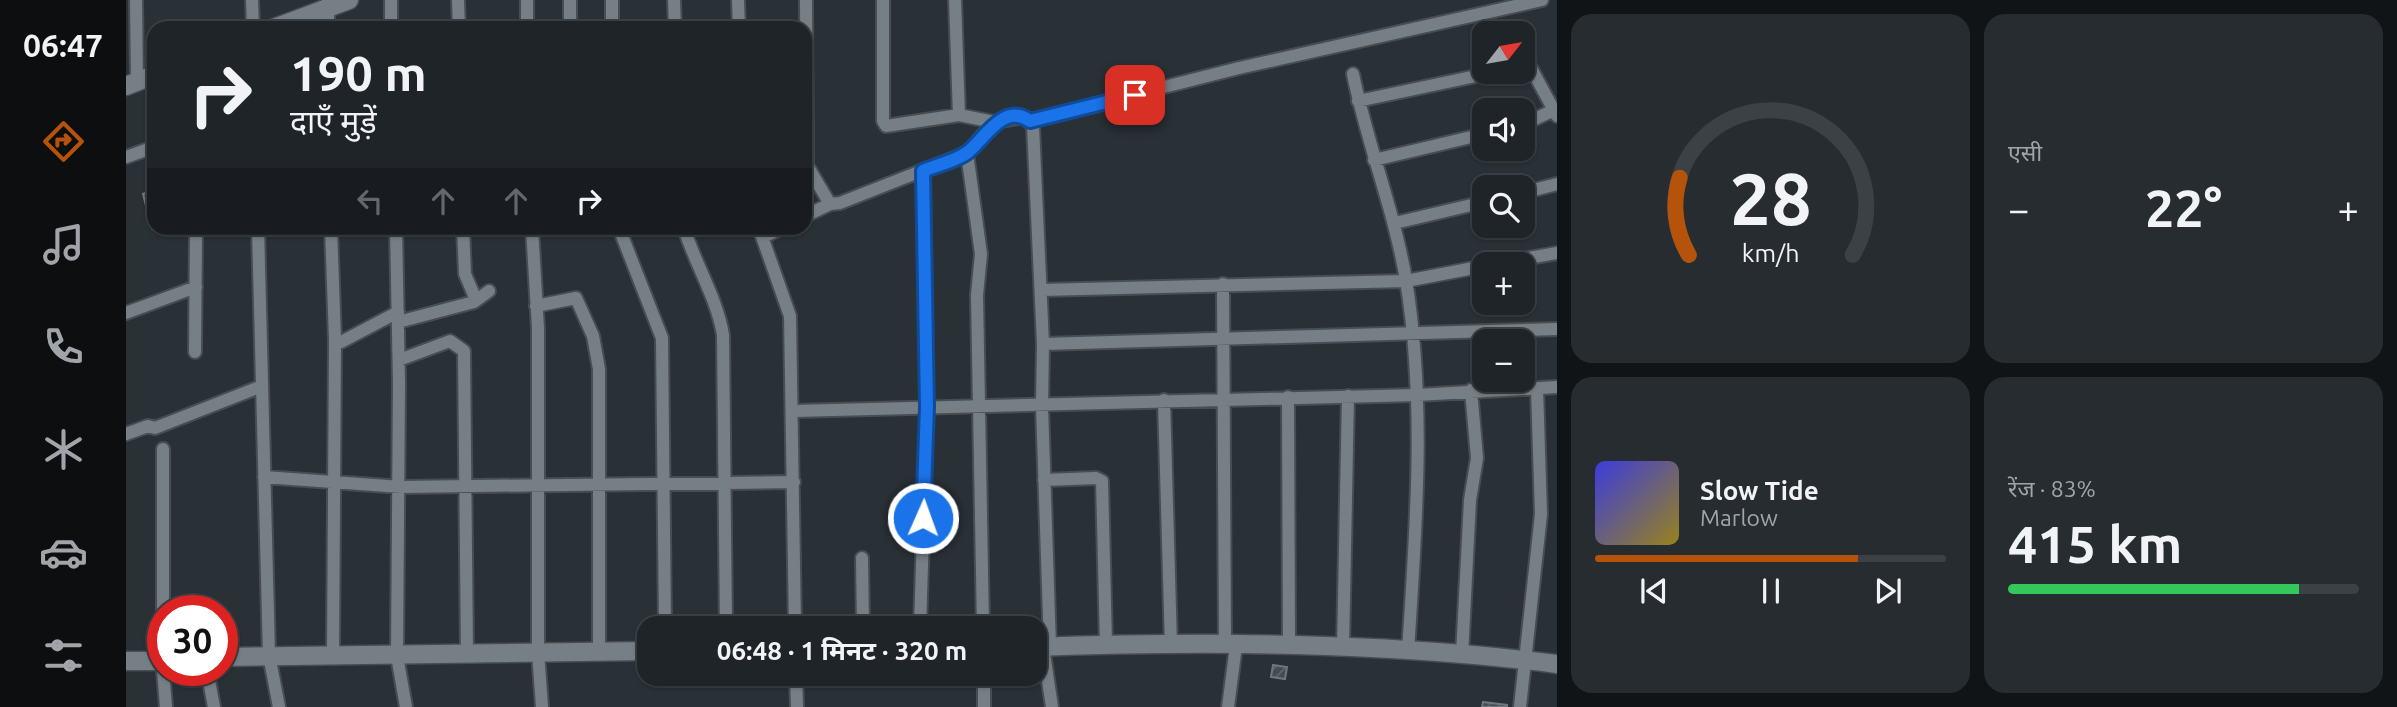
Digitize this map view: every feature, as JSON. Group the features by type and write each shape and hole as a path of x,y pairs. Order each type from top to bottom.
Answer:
{"street":[{"path":"136,0 139,81"},
{"path":"252,0 253,21"},
{"path":"290,21 328,4 349,0"},
{"path":"391,0 391,21"},
{"path":"458,0 459,21"},
{"path":"527,0 527,21"},
{"path":"570,0 570,21"},
{"path":"612,0 612,21"},
{"path":"674,0 675,21"},
{"path":"738,0 739,21"},
{"path":"806,0 806,21"},
{"path":"883,0 883,124 892,127 959,115 994,122 1018,116 1030,121 1239,68 1542,0"},
{"path":"955,0 959,115"},
{"path":"1482,0 1488,13"},
{"path":"1353,74 1374,160 1395,223 1412,331 1419,479 1408,651"},
{"path":"1535,76 1555,113 1535,120"},
{"path":"1358,101 1472,77"},
{"path":"1030,121 1035,134 1043,344 1043,616"},
{"path":"812,213 967,153 994,122"},
{"path":"1374,160 1472,137"},
{"path":"126,157 147,150"},
{"path":"967,153 981,254 977,295 983,616"},
{"path":"920,616 927,407 923,171"},
{"path":"812,173 830,205"},
{"path":"1535,190 1557,184"},
{"path":"1395,223 1472,205"},
{"path":"195,352 196,235"},
{"path":"258,235 269,655 279,707"},
{"path":"331,235 335,340 332,481 333,655"},
{"path":"396,235 399,360 397,656 407,707"},
{"path":"463,235 465,274 476,300"},
{"path":"532,235 536,306 538,652 542,707"},
{"path":"622,235 662,338 665,616"},
{"path":"686,235 695,263 720,319 723,334 726,616"},
{"path":"762,235 790,316 794,411 795,616"},
{"path":"1535,257 1557,253"},
{"path":"1041,289 1406,281 1472,269"},
{"path":"1223,284 1231,646 1228,707"},
{"path":"126,313 196,287"},
{"path":"335,340 341,342 398,317 476,300 489,291"},
{"path":"536,306 576,298 593,336 599,369 599,650"},
{"path":"1043,344 1412,331 1557,329"},
{"path":"399,360 450,341 464,351 467,654"},
{"path":"126,434 148,426 155,428 262,386"},
{"path":"794,411 1417,395 1557,387"},
{"path":"1520,707 1541,514 1537,388"},
{"path":"1462,655 1470,500 1477,458 1471,390"},
{"path":"1343,649 1348,396"},
{"path":"1288,397 1289,647"},
{"path":"1164,400 1171,646"},
{"path":"163,449 163,595"},
{"path":"264,477 398,486 664,482 724,486 794,482"},
{"path":"1044,480 1096,478 1102,481 1106,645"},
{"path":"862,558 863,616"},
{"path":"1047,647 1289,647 1408,651 1557,664"},
{"path":"238,656 637,651"},
{"path":"126,661 147,663"},
{"path":"1047,674 1052,707"},
{"path":"165,686 166,707"},
{"path":"210,686 214,707"},
{"path":"796,686 797,707"},
{"path":"984,686 984,707"}],"building":[{"path":"147,193 147,210 143,194"},
{"path":"1273,665 1287,667 1285,679 1271,677"},
{"path":"1483,702 1507,705 1507,707 1482,707"}],"route":[{"path":"923,518 927,407 923,171 967,153 994,122 1018,116 1030,121 1135,95"}]}
